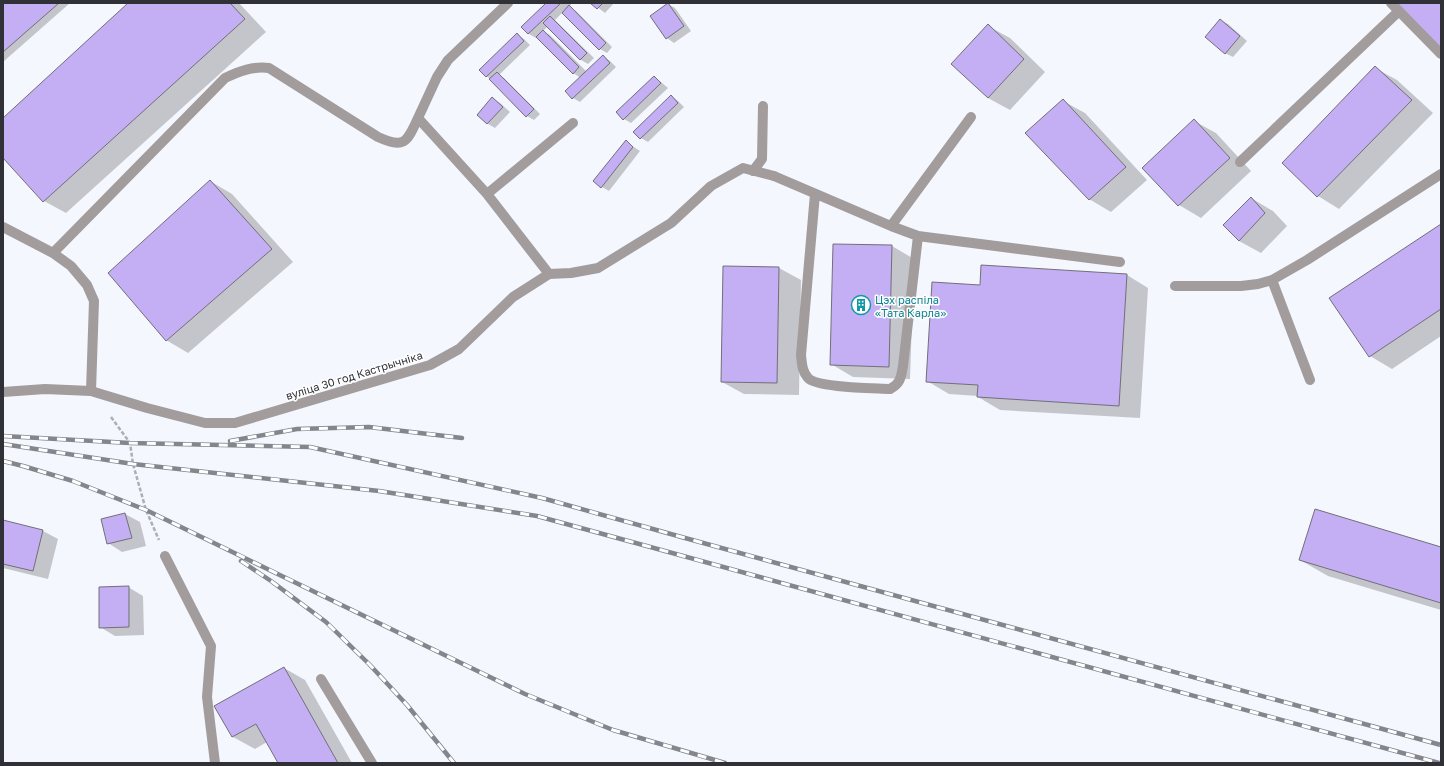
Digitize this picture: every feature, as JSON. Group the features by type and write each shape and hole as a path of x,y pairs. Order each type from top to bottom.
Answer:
{"street":[{"path":"53,253 225,78 240,71 258,67 269,68 378,138 392,144 402,142 409,137 437,77 448,60 508,3"},
{"path":"1391,3 1441,54"},
{"path":"1240,162 1399,11"},
{"path":"753,171 762,159 763,106"},
{"path":"891,226 971,117"},
{"path":"418,118 486,194 549,274 571,274 598,268 671,223 711,186 743,168 774,176 918,236 1120,262"},
{"path":"486,194 573,123"},
{"path":"1175,286 1241,286 1258,284 1272,280 1307,260 1441,174"},
{"path":"815,194 801,355 802,369 809,380 826,385 890,389 897,385 901,377 903,366 918,236"},
{"path":"3,227 53,253 71,266 87,285 94,301 91,391"},
{"name":"вуліца 30 год Кастрычніка","path":"3,392 45,389 91,391 147,408 205,423 235,423 430,365 459,349 513,297 549,274"},
{"path":"1272,280 1310,380"},
{"path":"166,556 211,646 207,697 215,763"},
{"path":"321,679 372,763"}],"path":[{"path":"91,391 130,443 133,464 146,510 166,556"}],"building":[{"path":"3,3 59,3 3,52"},
{"path":"128,3 230,3 245,19 43,202 3,158 3,118"},
{"path":"546,3 561,3 528,34 521,27"},
{"path":"590,3 603,3 597,9"},
{"path":"668,3 684,26 666,39 650,16"},
{"path":"1394,3 1441,3 1441,50"},
{"path":"569,5 606,43 599,50 562,13"},
{"path":"550,16 587,53 580,60 543,23"},
{"path":"1220,19 1240,36 1225,54 1205,37"},
{"path":"988,24 1024,59 988,98 951,64"},
{"path":"543,30 579,67 573,74 536,37"},
{"path":"517,33 524,41 486,77 479,70"},
{"path":"603,55 610,63 572,99 565,91"},
{"path":"1375,66 1412,100 1317,197 1282,163"},
{"path":"497,72 534,109 526,117 489,79"},
{"path":"654,76 661,83 623,120 616,112"},
{"path":"671,95 678,103 640,139 633,132"},
{"path":"492,97 503,107 487,124 477,115"},
{"path":"1063,99 1126,167 1089,200 1025,133"},
{"path":"1194,119 1230,158 1178,206 1142,168"},
{"path":"626,140 633,147 601,188 593,181"},
{"path":"210,180 272,249 166,341 108,273"},
{"path":"1251,197 1265,213 1239,241 1223,225"},
{"path":"1441,224 1441,309 1369,357 1329,298"},
{"name":"Цэх распіла «Тата Карла»","path":"833,244 892,245 889,367 830,365"},
{"path":"981,265 1127,274 1119,406 977,397 978,385 926,382 932,282 980,285"},
{"path":"723,266 779,267 777,383 721,382"},
{"path":"1315,509 1441,547 1441,603 1299,560"},
{"path":"125,513 132,538 107,544 101,519"},
{"path":"3,520 43,530 33,571 3,564"},
{"path":"129,586 129,627 99,628 99,587"},
{"path":"284,667 338,763 278,763 256,724 232,737 214,706"}],"railway":[{"path":"230,441 297,429 369,427 462,438"},
{"path":"3,436 130,443 310,447 542,498 1441,745"},
{"path":"3,444 133,464 379,491 537,516 1439,763"},
{"path":"3,461 73,481 146,510 525,694 613,730 725,763"},
{"path":"241,561 271,581 326,622 369,664 407,705 454,763"}],"place":[{"name":"Цэх распіла «Тата Карла»","path":"861,305"}]}
